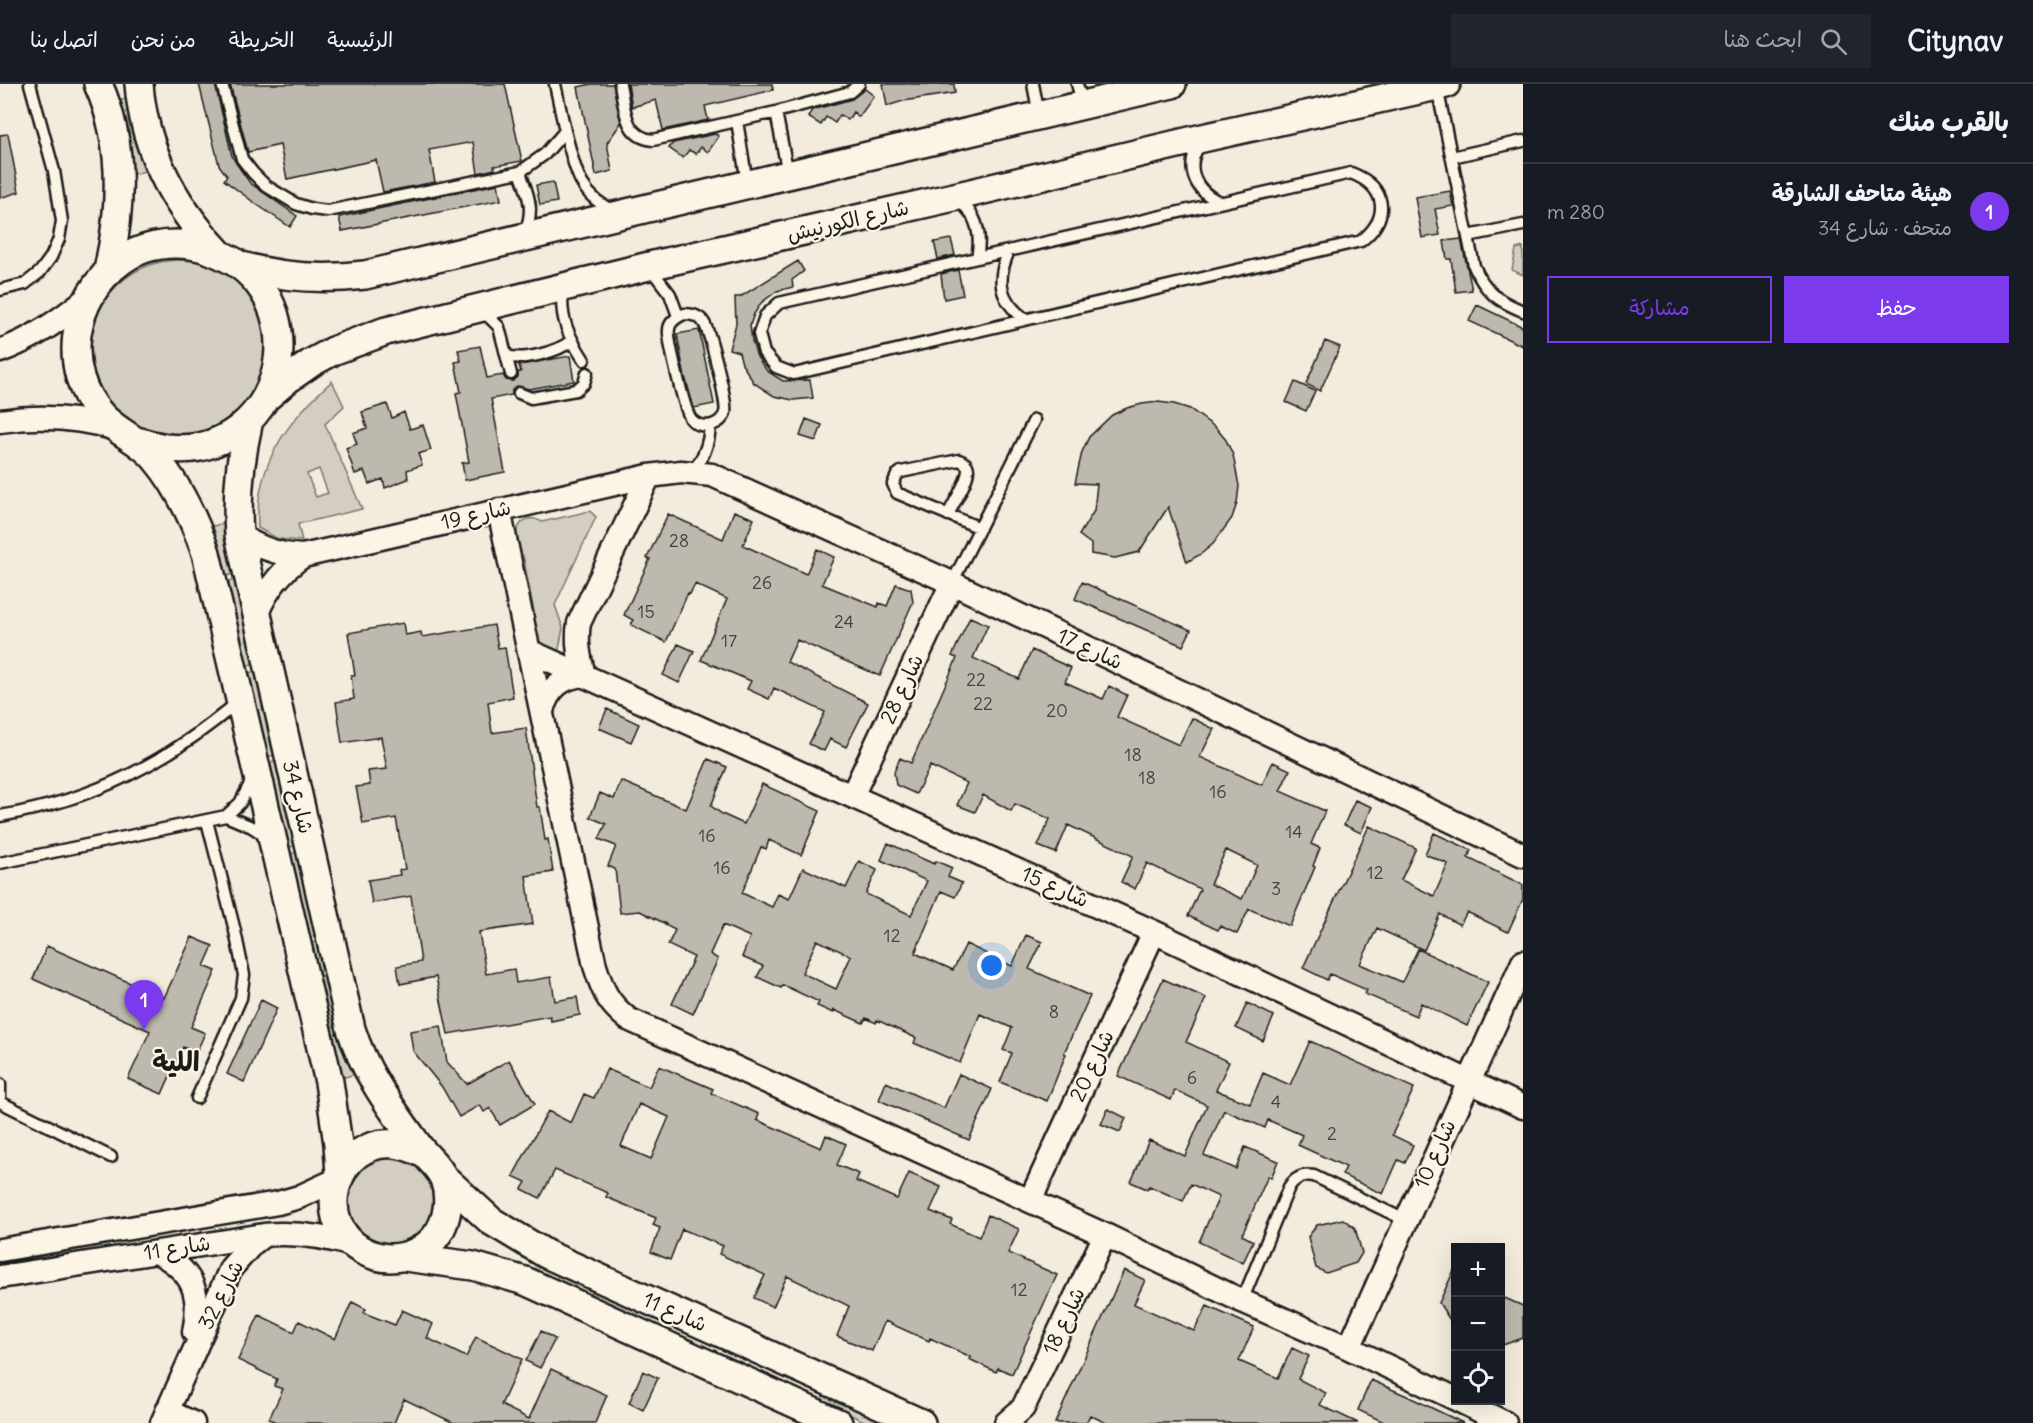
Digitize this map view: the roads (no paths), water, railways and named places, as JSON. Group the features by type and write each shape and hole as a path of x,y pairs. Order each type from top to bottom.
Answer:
{"street":[{"path":"98,84 109,113 118,165 118,218 108,270"},
{"path":"139,84 144,124 160,170 185,213 217,251"},
{"path":"242,266 290,277 340,278 365,275 1039,115 1080,94 1172,84"},
{"name":"شارع الكورنيش","path":"267,397 311,363 360,339 386,331 649,266 1441,85"},
{"path":"0,421 57,417 97,423 116,429 141,442 170,448 199,447 234,432 249,420 267,397 276,375 280,351 278,327 271,304 259,284 242,266 217,251 179,243 141,250 108,270 87,298 79,317 75,338 76,358 89,398 101,415 116,429"},
{"path":"0,351 32,337 87,298"},
{"name":"شارع 34","path":"249,420 238,489 239,535 351,1029 360,1057 374,1084 424,1154"},
{"name":"شارع 34","path":"141,442 169,476 191,513 206,553 329,1082 338,1144 339,1177"},
{"name":"شارع 17","path":"649,476 692,472 712,475 952,583 1523,855"},
{"path":"542,711 545,700 557,684 565,679 584,675 578,652 579,623 649,476"},
{"name":"شارع 19","path":"239,535 251,543 276,553 303,556 649,476"},
{"path":"499,510 595,966 603,992 613,1006 628,1019 1105,1234 1242,1301 1349,1348 1451,1397"},
{"name":"شارع 19","path":"257,613 266,594 279,576 303,556"},
{"name":"شارع 28","path":"852,796 952,583"},
{"name":"شارع 15","path":"529,651 1154,932 1523,1107"},
{"name":"شارع 20","path":"1030,1201 1154,932"},
{"name":"شارع 10","path":"1349,1348 1523,962"},
{"path":"384,1144 412,1147 424,1154 436,1165 447,1191 448,1206 439,1233 424,1247 405,1257 378,1257 355,1246 345,1235 334,1208 334,1193 347,1163 370,1147 384,1144"},
{"name":"شارع 11","path":"0,1250 267,1206 299,1197 339,1177"},
{"name":"شارع 11","path":"443,1178 491,1221 537,1249 921,1423"},
{"name":"شارع 11","path":"0,1277 264,1235 292,1233 319,1236 355,1246"},
{"name":"شارع 18","path":"1006,1423 1023,1415 1105,1234"},
{"name":"شارع 32","path":"164,1417 231,1268 240,1255 264,1235"},
{"name":"شارع 32","path":"157,1252 180,1267 193,1284 196,1294 197,1319 187,1363"},
{"name":"شارع 11","path":"405,1257 473,1266 508,1275 838,1423"},
{"path":"681,1351 682,1346 689,1340 699,1339 782,1375 798,1378 815,1375"},
{"path":"1467,1405 1505,1423"},
{"path":"164,1417 193,1423"}],"lane":[{"path":"0,290 25,284 39,272 51,257 59,239 62,221 54,171 30,84"},
{"path":"222,84 242,159 247,166 266,186 281,196 312,209 328,211 520,172 545,154 565,131"},
{"path":"555,84 579,181 597,202 622,215"},
{"path":"620,84 628,123 633,133 642,139 653,140 776,112 850,92 859,84"},
{"path":"1033,84 1039,115"},
{"path":"1441,85 1452,157 1474,266 1483,283 1502,302 1523,311"},
{"path":"776,112 789,174"},
{"path":"737,121 747,185"},
{"path":"1207,137 1195,154 1192,164 1193,175 1203,192 1220,202"},
{"path":"1452,157 1523,141"},
{"path":"520,172 531,203 531,214 523,238"},
{"path":"1351,173 1365,178 1376,189 1381,203 1380,218 1373,231 1360,241 794,374 776,367 764,353 759,334 765,316 779,303 1220,202 1351,173"},
{"path":"954,198 967,208 976,223 979,235 977,258"},
{"path":"1468,236 1523,225"},
{"path":"1009,251 1000,276 1002,289 1010,306 1025,319"},
{"path":"649,266 670,294 678,316"},
{"path":"564,287 562,312 566,330 584,360"},
{"path":"478,309 490,316 499,327 511,374"},
{"path":"691,314 697,316 706,326 726,406 722,419 710,426 697,424 688,414 668,333 669,326 678,316 691,314"},
{"path":"507,356 522,358 556,350 571,341"},
{"path":"519,393 531,398 576,390 584,382 587,373"},
{"path":"952,583 1034,420"},
{"path":"692,472 707,446 710,426"},
{"path":"948,515 968,472 963,461 901,472 897,475 893,484 897,494 948,515 980,528"},
{"path":"0,816 36,810 68,801 130,776 188,742 240,700"},
{"path":"0,863 226,816 245,795 256,769"},
{"path":"226,816 252,827 273,844"},
{"path":"197,1098 241,998 244,983 235,931 207,821"},
{"path":"0,1084 0,1100 111,1157"},
{"path":"1242,1301 1289,1187 1297,1178 1314,1176 1405,1220"}],"place":[{"name":"هيئة متاحف الشارقة","path":"144,1030"}],"district":[{"name":"اللية","path":"176,1062"}]}
